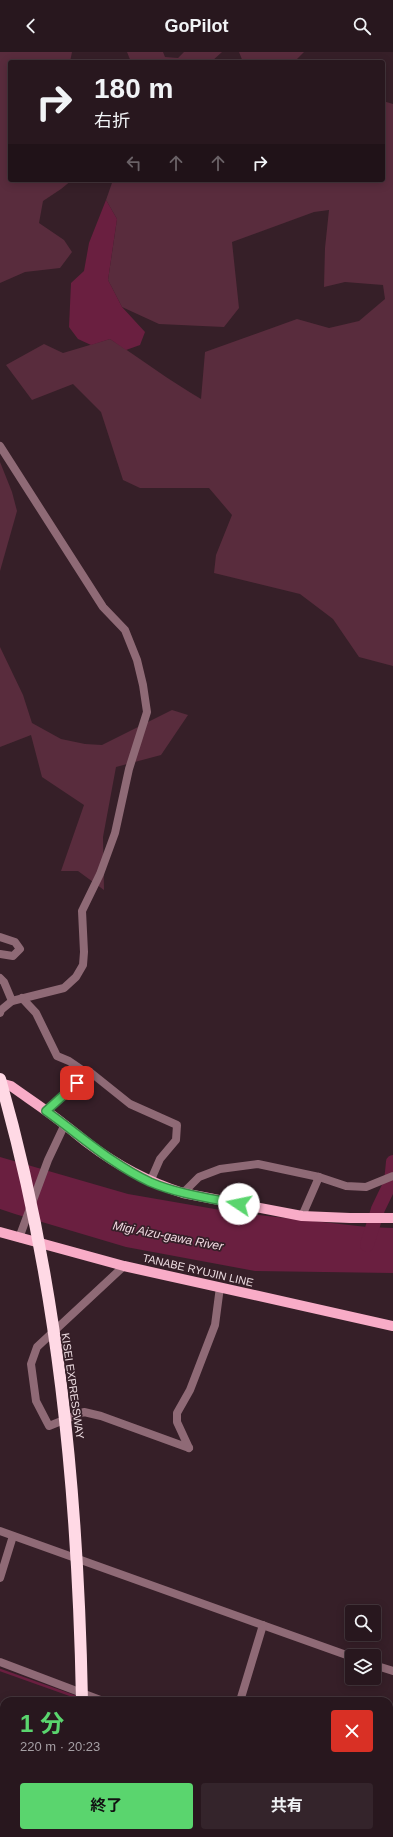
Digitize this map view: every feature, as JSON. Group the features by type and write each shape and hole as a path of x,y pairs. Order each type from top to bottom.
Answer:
{"highway":[{"name":"KISEI EXPRESSWAY","path":"0,1080 26,1176 36,1228 46,1283 70,1452 80,1602 82,1697"}],"main road":[{"path":"0,1083 11,1086 126,1170 150,1182 183,1193 302,1216 393,1218"},
{"name":"TANABE RYUJIN LINE","path":"0,1232 124,1266 393,1326"}],"street":[{"path":"0,446 103,607 125,630 137,660 147,712 129,769 115,833 100,874 82,911 84,952 83,965 76,977 64,988 12,1001 1,1010 0,1013"},
{"path":"0,937 15,942 20,949 13,956 0,954"},
{"path":"0,978 4,982 12,1001"},
{"path":"22,998 36,1013 57,1056 69,1061 88,1074 90,1072 130,1104 177,1125 176,1140 160,1159 150,1182"},
{"path":"46,1111 88,1074"},
{"path":"19,1238 48,1160 65,1124"},
{"path":"183,1193 199,1177 220,1169 258,1164 319,1177 346,1186 366,1187 393,1176"},
{"path":"302,1216 319,1177"},
{"path":"124,1266 37,1347 31,1364 36,1401 48,1426 84,1412 101,1416 189,1448 177,1422 177,1413 190,1390 215,1325 220,1287"},
{"path":"0,1530 13,1536 345,1655"},
{"path":"0,1578 13,1536"},
{"path":"241,1697 262,1625"},
{"path":"0,1662 92,1697"},
{"path":"381,1667 393,1671"}],"shaded area":[{"path":"0,52 72,52 70,60 8,60 8,182 70,182 43,201 39,223 64,240 72,252 60,268 25,272 0,283"},
{"path":"127,52 163,52 165,57 178,58 184,52 222,52 213,60 130,60"},
{"path":"239,52 304,52 296,60 242,60"},
{"path":"385,102 393,104 393,666 359,657 333,619 300,594 214,573 216,555 232,515 209,488 140,488 123,480 101,412 73,384 32,400 6,365 44,344 63,353 110,339 201,399 205,352 297,319 329,328 359,321 385,299 383,285 345,282 324,287 325,248 329,210 314,212 232,242 239,308 224,327 159,324 122,307 108,280 117,219 106,200 112,182 385,182"},
{"path":"0,462 12,492 17,511 0,571"},
{"path":"0,647 23,695 32,723 61,739 85,744 102,745 172,710 188,715 161,755 116,767 103,837 104,890 78,871 61,871 84,805 42,777 31,735 0,747"}],"water":[{"path":"106,200 117,219 108,280 122,307 145,332 140,345 126,350 110,339 91,345 78,339 69,327 71,283 84,271 89,243"},
{"name":"Migi Aizu-gawa River","path":"0,1157 128,1194 232,1212 367,1227 393,1228 393,1273 255,1271 126,1247 0,1209"}],"waterway":[{"path":"367,1245 378,1209 391,1182 393,1162"},
{"path":"0,1670 76,1697"}],"route":[{"path":"77,1083 46,1111 126,1170 150,1182 183,1193 239,1204"}]}
